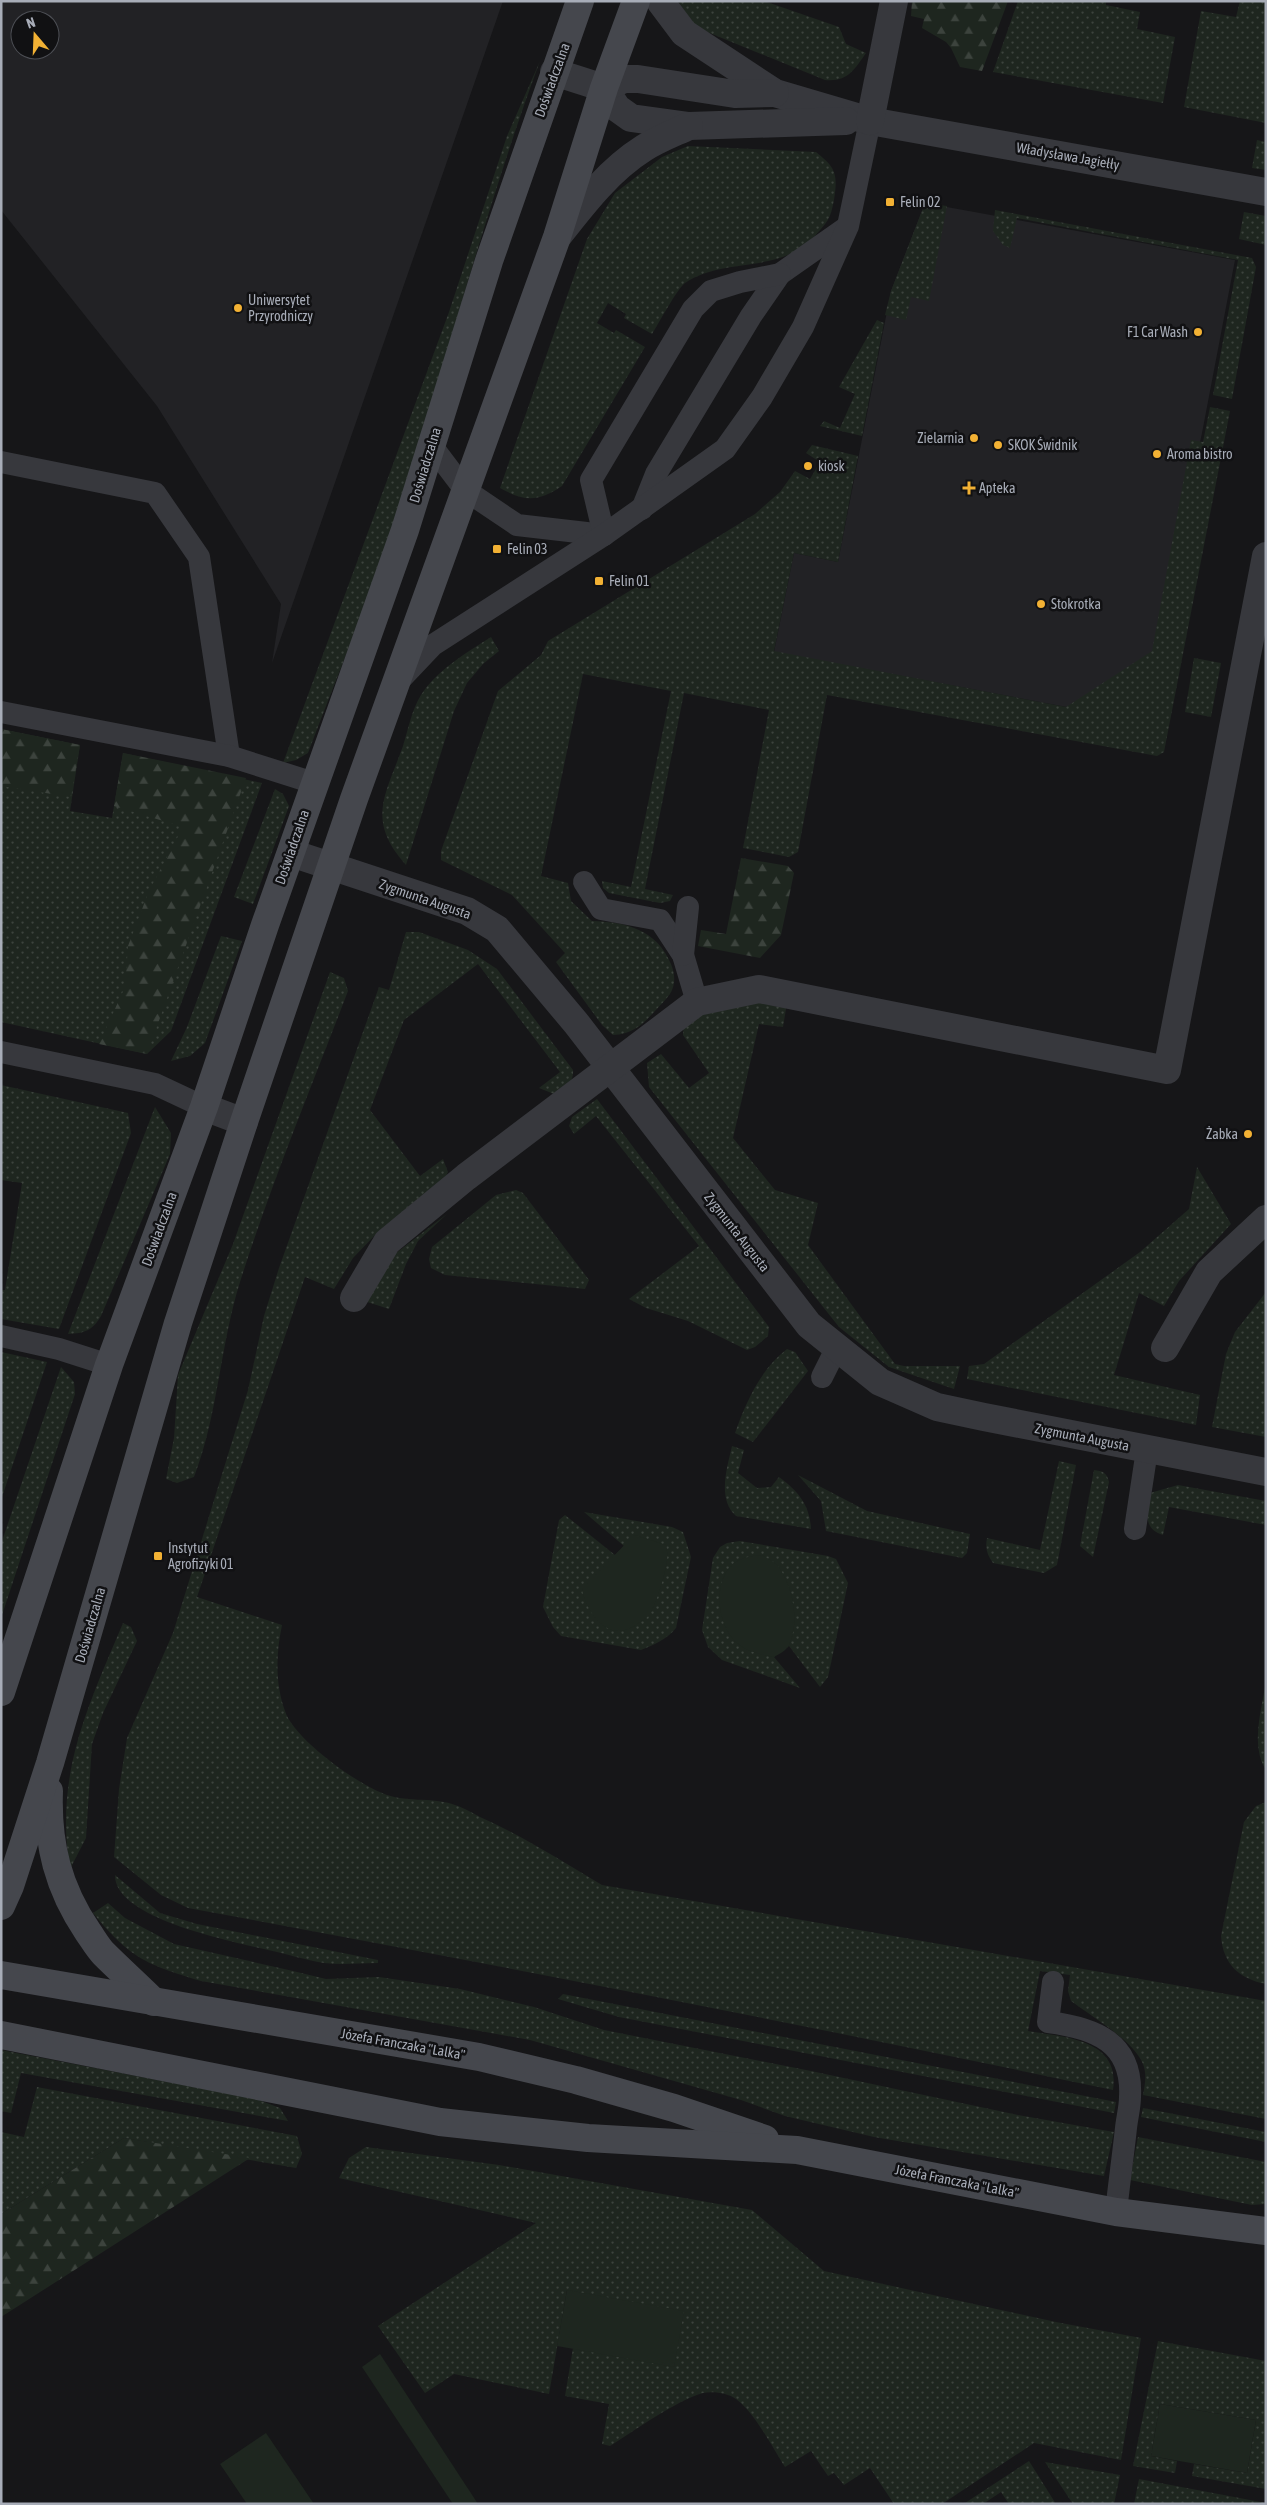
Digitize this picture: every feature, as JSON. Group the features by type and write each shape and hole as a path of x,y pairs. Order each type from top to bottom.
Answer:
{"street":[{"name":"Doświadczalna","path":"1,1692 109,1365 204,1107 314,783 405,530 489,262 580,1"},
{"name":"Doświadczalna","path":"1,1906 10,1886 50,1763 178,1323 244,1122 331,867 464,490 557,237 604,88 636,1"},
{"name":"Władysława Jagiełły","path":"660,1 684,33 775,92 870,121 1266,192"},
{"path":"870,121 894,1"},
{"path":"554,72 604,88"},
{"name":"Władysława Jagiełły","path":"775,92 735,94 638,78 624,79 604,88 617,108 631,118 689,126 870,121"},
{"name":"Doświadczalna","path":"557,237 589,197 614,171 644,148 689,126"},
{"path":"354,1298 386,1242 466,1177 697,1002 759,989 1167,1070 1254,685 1266,556"},
{"name":"Zygmunta Augusta","path":"291,853 467,912 498,929 610,1068 809,1325 880,1382 937,1406 1147,1450 1266,1472"},
{"path":"204,1107 244,1122"},
{"path":"1165,1348 1209,1272 1266,1219"},
{"path":"50,1763 48,1824 61,1883 74,1911 103,1952 154,2002"},
{"name":"Józefa Franczaka \"Lalka\"","path":"1,1975 479,2057 576,2080 674,2108 797,2150"},
{"name":"Józefa Franczaka \"Lalka\"","path":"1,2035 440,2122 588,2138 797,2150 1116,2212 1266,2231"},
{"name":"Józefa Franczaka \"Lalka\"","path":"1116,2212 1210,2239 1266,2250"}],"lane":[{"path":"396,684 433,645 604,535 725,449 762,397 803,327 848,226 870,121"},
{"path":"642,509 656,474 751,316 780,274 848,226"},
{"path":"604,535 591,480 692,309 711,291 740,282 780,274"},
{"path":"431,445 464,490 517,525 604,535"},
{"path":"1,462 155,493 199,557 229,756"},
{"path":"1,712 229,756 314,783"},
{"path":"584,882 601,909 660,920 683,955 697,1002"},
{"path":"683,955 688,906"},
{"path":"1,1052 154,1084 204,1107"},
{"path":"1,1336 59,1349 109,1365"},
{"path":"822,1376 836,1348"},
{"path":"1135,1530 1147,1450"},
{"path":"1053,1982 1048,2022 1072,2025 1094,2032 1120,2053 1127,2066 1130,2098 1116,2212"}],"shaded area":[{"name":"Uniwersytet Przyrodniczy","path":"1,1 503,1 272,663 281,604 157,406 1,210"},
{"path":"925,203 1235,260 1202,433 1141,721 774,652 794,553 838,562 891,291"}],"green space":[{"path":"678,1 764,1 839,27 846,44 866,53 850,74 839,79 825,80 695,27"},
{"path":"912,1 1008,1 982,71 960,67 946,42 922,28 924,19 911,16"},
{"path":"1018,1 1106,1 1106,5 1140,12 1137,29 1175,37 1163,103 993,72"},
{"path":"1240,1 1266,1 1266,123 1184,107 1201,11 1236,17"},
{"path":"540,61 501,175 413,464 374,580 308,753 296,760 283,763 449,312 507,136"},
{"path":"1257,140 1266,142 1266,170 1252,168"},
{"path":"688,146 816,152 832,167 834,172 836,184 834,200 828,220 815,236 801,248 786,256 769,261 717,270 685,283 652,334 624,318 626,314 608,303 597,323 614,333 616,330 645,347 562,486 546,495 531,498 524,498 509,493 500,488 587,239 615,193 662,157"},
{"path":"925,203 947,206 929,301 911,297 906,320 885,315 891,291"},
{"path":"995,210 1252,258 1256,267 1232,399 1213,395 1238,260 1017,218 1010,248 1003,245 993,231"},
{"path":"1244,212 1266,216 1266,245 1239,239"},
{"path":"877,320 884,323 862,436 820,426 824,421 840,428 855,394 839,387"},
{"path":"1210,407 1230,411 1164,752 1157,756 827,695 798,852 789,857 743,848 769,710 684,693 645,889 673,895 670,901 660,903 609,893 603,888 602,881 631,887 671,691 583,674 541,876 568,883 571,901 592,921 629,926 649,936 658,943 671,964 674,983 668,996 641,1024 632,1031 620,1034 613,1035 602,1025 556,962 565,953 512,895 441,860 441,851 498,691 541,655 548,641 755,514 780,492 795,471 810,479 820,462 806,453 812,445 858,456 838,562 794,553 774,651 1066,707 1152,651 1191,440 1203,442"},
{"path":"491,637 499,651 483,664 467,683 454,711 406,865 386,834 383,821 383,807 385,794 413,713 421,695 435,678 472,649"},
{"path":"1194,658 1221,663 1211,717 1185,712"},
{"path":"1,729 80,745 70,811 112,818 123,753 262,783 171,1031 147,1054 1,1022"},
{"path":"1,729 80,745 71,797 1,786"},
{"path":"123,753 246,778 147,1054 99,1044 125,987 128,946 149,891 183,827 114,806"},
{"path":"275,789 283,794 289,806 253,904 234,897"},
{"path":"741,858 788,866 794,873 781,935 760,958 698,946 701,930 726,934"},
{"path":"406,932 419,932 468,950 497,969 573,1070 572,1079 568,1085 554,1094 539,1088 560,1072 478,964 404,1020 370,1110 420,1176 443,1159 448,1172 445,1178 378,1232 353,1258 334,1289 305,1277 197,1597 282,1625 278,1679 285,1711 290,1722 300,1734 342,1770 371,1788 391,1796 444,1802 463,1808 512,1832 602,1885 1266,2001 1266,2119 1143,2095 1145,2072 1138,2055 1122,2038 1071,2001 1068,1991 1070,1975 1040,1971 1028,2031 1073,2039 1099,2051 1108,2060 1113,2073 1113,2090 651,1996 188,1908 161,1895 114,1857 119,1789 127,1738 173,1633 248,1390 264,1316 279,1268 379,987 389,990"},
{"path":"221,936 242,941 205,1043 190,1056 171,1061 187,1027"},
{"path":"330,972 344,978 348,991 278,1172 240,1282 233,1306 214,1405 194,1477 177,1483 166,1479 174,1438 178,1375 233,1244"},
{"path":"763,998 787,1003 783,1027 759,1024 733,1138 775,1190 818,1203 808,1245 895,1364 904,1366 960,1366 954,1389 889,1367 839,1327 649,1087 647,1063 661,1054 689,1088 709,1073 683,1035 684,1020"},
{"path":"1,1085 128,1113 131,1133 59,1329 1,1319 1,1290 5,1290 22,1183 1,1180"},
{"path":"597,1099 769,1327 768,1336 755,1347 747,1350 688,1321 646,1308 629,1299 699,1246 596,1116 574,1134 569,1126 572,1117"},
{"path":"155,1107 171,1133 170,1154 101,1316 88,1330 68,1334"},
{"path":"1197,1167 1231,1224 1179,1281 1164,1306 1139,1293 1114,1375 1200,1395 1196,1425 967,1379 969,1366 984,1364 1140,1252 1189,1209"},
{"path":"516,1190 523,1193 589,1280 585,1289 445,1275 431,1268 429,1259 432,1247 496,1195"},
{"path":"447,1214 418,1241 406,1264 389,1309 361,1300 396,1253"},
{"path":"1266,1292 1266,1437 1212,1427 1226,1354 1235,1332"},
{"path":"787,1349 795,1352 808,1371 753,1442 735,1433 755,1387 777,1357"},
{"path":"1,1352 47,1362 1,1500"},
{"path":"61,1367 74,1382 75,1394 1,1618 1,1544"},
{"path":"732,1446 744,1450 738,1473 757,1488 771,1487 779,1477 797,1493 808,1513 811,1529 736,1516 730,1509 725,1492 726,1473"},
{"path":"1059,1461 1076,1465 1057,1565 1044,1573 993,1563 987,1551 987,1538 1040,1550"},
{"path":"1094,1470 1104,1473 1109,1482 1093,1557 1080,1546"},
{"path":"798,1475 867,1511 970,1534 967,1553 962,1558 826,1531 821,1501"},
{"path":"1178,1485 1266,1501 1266,1525 1169,1507 1163,1535 1156,1532 1149,1524 1147,1512 1150,1493"},
{"path":"584,1512 672,1527 683,1532 691,1557 676,1628 669,1635 651,1646 641,1650 561,1636 553,1627 543,1607 559,1520 565,1515 615,1555 624,1546"},
{"path":"634,1535 666,1545 666,1566 654,1606 649,1615 627,1630 617,1631 609,1629 594,1617 582,1589"},
{"path":"740,1541 836,1559 848,1583 828,1677 820,1687 789,1646 774,1657 800,1688 722,1660 708,1647 702,1630 713,1558 720,1547 727,1543"},
{"path":"762,1555 773,1561 783,1574 788,1584 793,1604 794,1626 789,1645 784,1651 774,1657 752,1651 737,1643 723,1622 721,1612 720,1591 722,1581 727,1572 733,1564 740,1560"},
{"path":"123,1623 131,1627 137,1641 103,1713 92,1744 86,1838 70,1869 66,1835 67,1803 77,1742 98,1683"},
{"path":"1266,1681 1266,1770 1261,1760 1258,1727"},
{"path":"1266,1802 1266,1984 1256,1982 1234,1969 1225,1955 1221,1936 1244,1822 1256,1806"},
{"path":"115,1875 160,1913 197,1924 378,1960 378,1963 337,1964 317,1962 230,1941 179,1926 154,1916 134,1904 120,1891"},
{"path":"108,1903 125,1918 174,1944 326,1979 379,1977 460,1989 534,2007 604,2030 1018,2115 1114,2132 1104,2176 874,2137 785,2116 741,2100 530,2040 201,1981 152,1964 129,1950 93,1913"},
{"path":"563,1994 1116,2102 1114,2113 619,2017 558,1999"},
{"path":"1,2050 256,2099 280,2108 288,2121 21,2073 11,2113 1,2111"},
{"path":"37,2087 297,2136 302,2154 296,2168 124,2138 1,2214 1,2132 24,2137"},
{"path":"1143,2108 1266,2132 1266,2142 1141,2117"},
{"path":"1138,2137 1266,2162 1266,2204 1252,2205 1130,2180"},
{"path":"124,2138 250,2158 1,2317 1,2214"},
{"path":"366,2147 499,2165 752,2210 824,2271 1056,2322 1141,2338 1121,2460 1034,2443 942,2504 894,2504 870,2468 844,2485 834,2473 828,2476 811,2451 785,2467 769,2440 743,2405 729,2395 711,2392 693,2396 681,2402 610,2446 602,2444 609,2404 565,2396 573,2348 567,2290 549,2394 454,2374 425,2393 378,2326 536,2223 339,2178 349,2158"},
{"path":"567,2290 684,2311 674,2367 557,2346"},
{"path":"1158,2341 1266,2361 1266,2489 1192,2476 1194,2464 1247,2473 1256,2420 1160,2404 1151,2456 1177,2461 1175,2473 1133,2466"},
{"path":"380,2354 478,2504 453,2504 362,2367"},
{"path":"1160,2404 1256,2420 1247,2473 1151,2456"},
{"path":"266,2433 314,2504 247,2504 220,2464"},
{"path":"1029,2461 1056,2504 1009,2504 1001,2492 983,2504 965,2503"},
{"path":"1045,2462 1120,2475 1114,2504 1073,2504"},
{"path":"1139,2479 1266,2503 1266,2504 1134,2504"}],"place":[{"name":"Felin 02","path":"890,202"},
{"name":"Uniwersytet Przyrodniczy","path":"238,308"},
{"name":"F1 Car Wash","path":"1198,332"},
{"name":"Zielarnia","path":"974,438"},
{"name":"SKOK Świdnik","path":"998,445"},
{"name":"Aroma bistro","path":"1157,454"},
{"name":"kiosk","path":"808,466"},
{"name":"Apteka","path":"969,488"},
{"name":"Felin 03","path":"497,549"},
{"name":"Felin 01","path":"599,581"},
{"name":"Stokrotka","path":"1041,604"},
{"name":"Żabka","path":"1248,1134"},
{"name":"Instytut Agrofizyki 01","path":"158,1556"}]}
